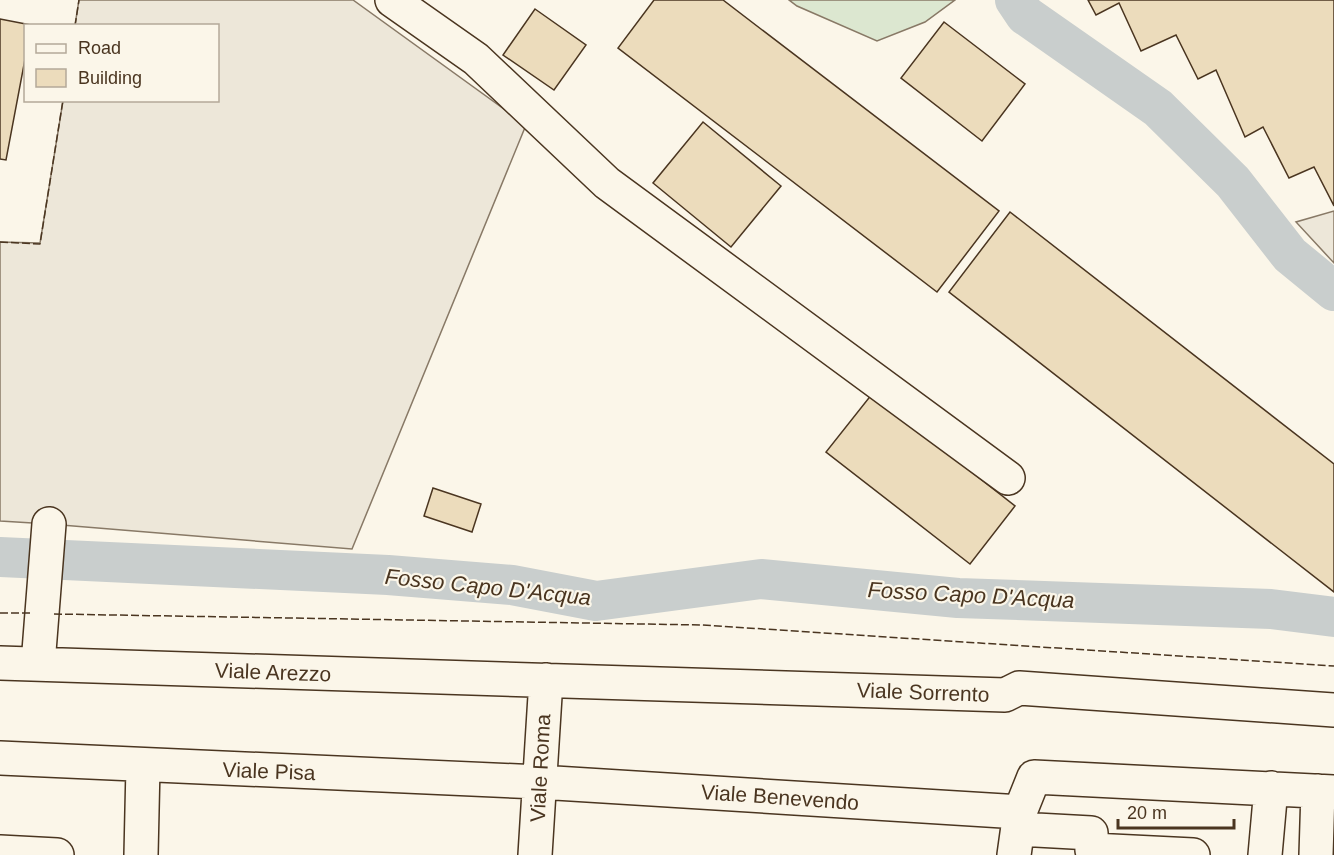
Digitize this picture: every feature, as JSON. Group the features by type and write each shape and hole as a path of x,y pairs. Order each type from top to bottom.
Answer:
{"street":[{"path":"392,0 476,59 607,183 1008,478"},
{"path":"38,664 49,524"},
{"name":"Viale Arezzo","path":"0,663 546,680"},
{"name":"Viale Sorrento","path":"546,680 1005,695 1019,688 1334,710"},
{"name":"Viale Roma","path":"535,855 546,680"},
{"name":"Viale Pisa","path":"0,758 539,782"},
{"path":"141,855 143,766"},
{"path":"1018,832 1034,777 1326,791 1316,855"},
{"name":"Viale Benevendo","path":"539,782 1018,832 1090,833 1092,850 1193,855"},
{"path":"1265,855 1271,789"},
{"path":"0,852 57,855"}],"green space":[{"path":"789,0 955,0 925,22 877,41 797,6"}],"shaded area":[{"path":"79,0 353,0 526,125 352,549 0,521 0,242 40,243 63,102 219,102 219,24 75,24"},
{"path":"1334,211 1334,263 1296,222"}],"building":[{"path":"654,0 723,0 999,211 937,292 618,48"},
{"path":"1088,0 1334,0 1334,206 1314,167 1289,178 1263,127 1245,137 1216,70 1198,79 1176,35 1141,51 1119,3 1096,15"},
{"path":"535,9 586,45 554,90 503,55"},
{"path":"0,19 26,24 24,24 24,65 6,160 0,159"},
{"path":"944,22 1025,84 982,141 901,78"},
{"path":"703,122 781,186 731,247 653,183"},
{"path":"1010,212 1334,464 1334,592 949,292"},
{"path":"872,394 1015,506 970,564 826,452"},
{"path":"433,488 481,504 472,532 424,516"}],"waterway":[{"path":"1015,0 1025,15 1158,108 1233,182 1290,255 1334,291"},
{"name":"Fosso Capo D'Acqua","path":"0,557 388,575 512,585 596,601 761,579 958,598 1271,609 1334,617"}],"fence":[{"path":"75,24 79,0"},
{"path":"0,242 40,244 63,102"},
{"path":"0,613 30,613"},
{"path":"54,614 702,625 1334,666"}]}
